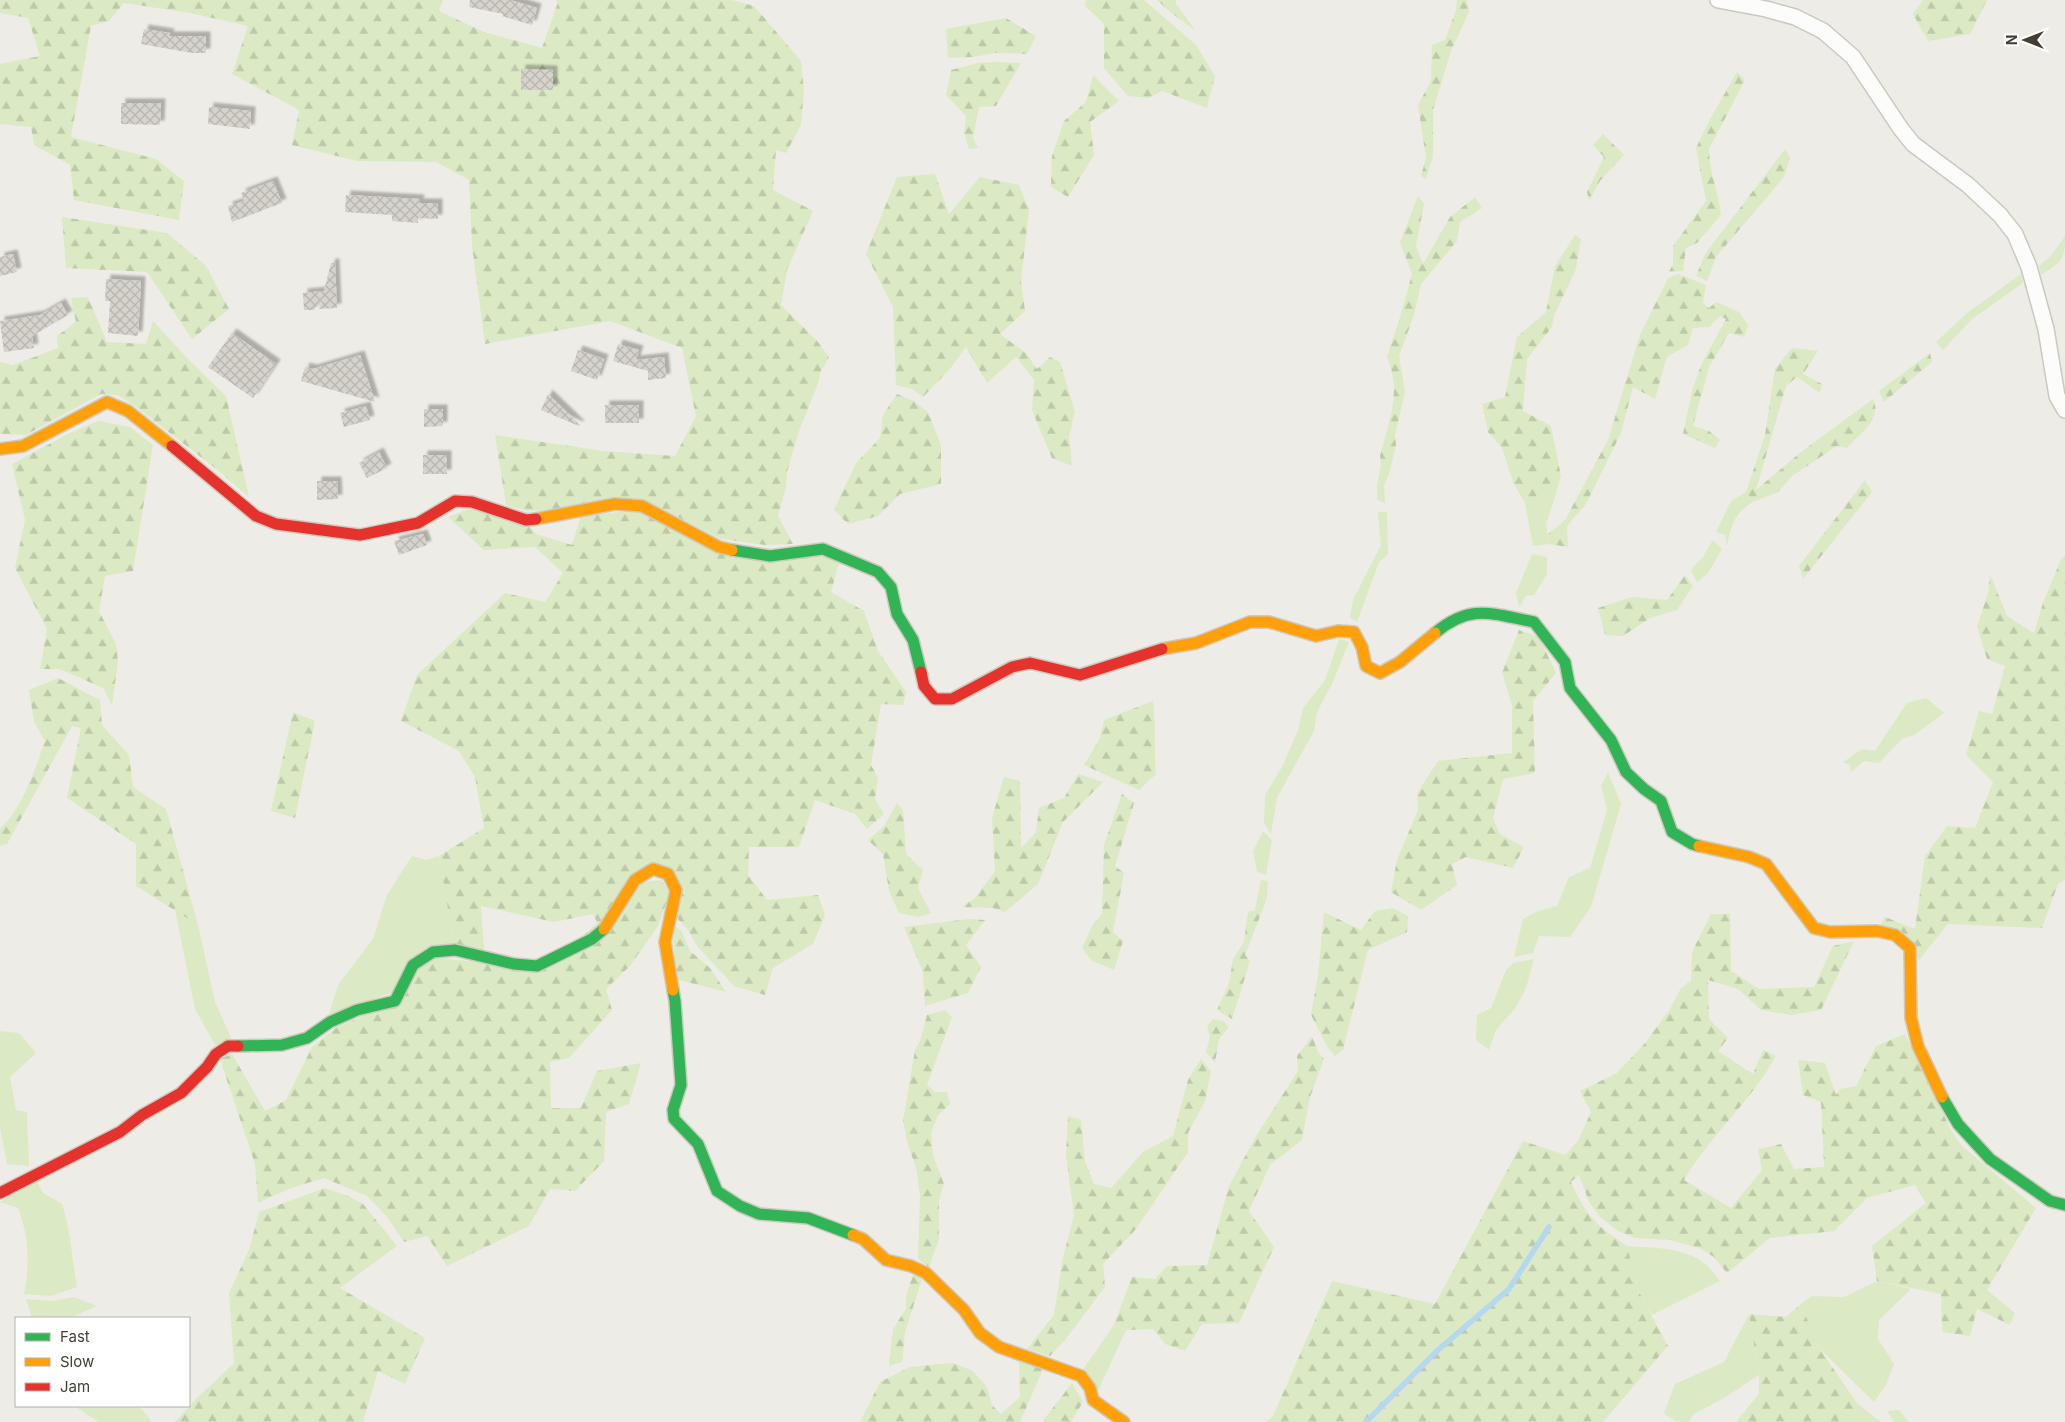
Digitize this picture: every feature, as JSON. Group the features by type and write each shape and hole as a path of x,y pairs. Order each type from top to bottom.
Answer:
{"street":[{"path":"1718,0 1766,9 1795,17 1823,31 1853,56 1913,144 1968,185 2000,215 2015,234 2029,267 2046,329 2057,396 2065,410"},
{"path":"0,449 23,446 107,402 128,411 251,512 276,524 360,535 418,523 455,501 472,502 526,520 558,516 615,504 642,506 719,548 770,556 823,549 878,572 891,587 897,614 913,640 924,686 935,699 952,699 1012,667 1030,663 1080,674 1158,650 1196,643 1250,622 1269,622 1316,636 1338,631 1354,632 1362,647 1366,666 1380,673 1400,662 1446,623 1470,613 1491,614 1534,622 1565,662 1570,688 1578,701 1598,722 1611,740 1626,772 1644,789 1661,801 1672,832 1692,844 1748,857 1766,864 1814,928 1830,932 1878,931 1895,935 1910,948 1911,1018 1918,1046 1940,1094 1958,1124 1990,1159 2050,1201 2065,1205"},
{"path":"0,1193 120,1132 142,1115 181,1093 207,1067 216,1054 228,1046 282,1045 307,1038 330,1022 356,1010 394,1001 404,986 413,965 432,952 455,950 514,964 537,966 560,955 592,939 606,927 635,880 653,869 668,874 676,890 665,942 668,970 675,1001 680,1057 681,1086 673,1110 674,1119 698,1144 717,1191 740,1206 759,1214 808,1218 863,1239 886,1260 911,1266 926,1273 964,1310 980,1333 999,1347 1081,1376 1090,1388 1094,1400 1124,1422"}],"green space":[{"path":"0,0 443,0 439,11 484,32 542,48 558,2 555,0 732,0 754,6 801,61 804,91 801,125 786,153 776,150 773,190 813,211 787,270 781,305 818,342 829,357 820,373 819,381 799,431 787,472 786,487 778,516 793,544 765,545 721,539 652,504 528,511 506,505 495,435 604,451 675,456 696,416 682,348 610,321 485,344 472,246 469,180 436,162 357,161 292,145 299,110 232,74 248,26 190,13 124,3 109,21 91,26 71,137 156,159 184,181 179,220 74,200 70,165 34,145 31,127 0,124 0,64 40,56 28,18 0,13"},
{"path":"1086,0 1144,0 1196,45 1215,76 1207,108 1162,91 1149,98 1128,96 1104,68 1104,24 1085,6"},
{"path":"1157,0 1176,0 1176,4 1196,31 1170,12"},
{"path":"1457,0 1467,0 1469,12 1451,51 1433,110 1433,156 1426,179 1421,176 1426,158 1418,105 1431,81 1432,45 1445,40 1456,10"},
{"path":"1923,0 1987,0 1970,34 1928,41 1913,14"},
{"path":"1006,18 1036,36 1027,54 995,53 973,57 948,58 946,29"},
{"path":"978,63 1021,63 996,106 979,107 973,138 978,148 969,149 964,133 966,116 946,95 951,70"},
{"path":"1737,72 1745,80 1709,149 1721,215 1697,243 1686,248 1683,271 1669,272 1673,264 1673,246 1706,201 1696,148"},
{"path":"1093,75 1119,101 1090,122 1094,155 1068,197 1051,187 1052,156 1064,121 1086,102"},
{"path":"1603,134 1624,155 1600,181 1589,201 1587,192 1604,157 1593,145"},
{"path":"1785,149 1790,158 1784,177 1716,257 1707,281 1696,276 1705,254"},
{"path":"935,174 949,214 980,177 1019,185 1029,210 1021,281 1025,311 1000,334 1026,353 1037,369 1050,357 1060,362 1075,412 1069,436 1072,466 1052,458 1032,410 1034,380 1016,357 987,383 966,347 950,369 923,397 912,389 896,385 893,307 866,254 897,177"},
{"path":"1418,196 1424,204 1416,246 1423,264 1450,217 1475,197 1482,208 1460,222 1457,241 1421,284 1414,315 1399,356 1405,392 1395,435 1396,445 1390,471 1381,465 1380,456 1394,395 1394,383 1387,357 1412,274 1400,242"},
{"path":"62,217 167,233 206,266 229,309 192,339 147,272 66,268"},
{"path":"1575,235 1581,239 1576,269 1554,316 1552,327 1527,359 1523,411 1551,426 1561,476 1554,500 1525,503 1513,482 1502,448 1488,432 1482,404 1505,397 1517,337 1546,312 1555,266"},
{"path":"2065,236 2063,256 2053,267 2041,275 2039,266 2051,256"},
{"path":"1678,274 1706,285 1703,303 1709,308 1716,302 1739,312 1748,325 1744,337 1729,333 1709,367 1693,426 1709,431 1720,440 1715,448 1683,434 1693,387 1702,363 1726,319 1720,316 1709,327 1693,328 1688,345 1667,357 1655,399 1633,387 1621,433 1586,504 1567,526 1568,547 1549,544 1548,534 1565,520 1608,440 1640,335 1668,278"},
{"path":"2021,274 2023,283 1972,319 1943,350 1936,342 1967,313"},
{"path":"88,297 107,342 146,344 153,321 226,396 249,497 215,468 118,395 101,394 26,435 0,434 0,362 13,365 58,348 57,336 76,322 71,298"},
{"path":"1792,348 1818,351 1803,374 1822,384 1820,393 1797,377 1786,386 1756,490 1801,452 1873,399 1875,413 1868,426 1847,448 1837,446 1792,476 1778,492 1753,502 1746,492 1765,435 1775,369"},
{"path":"1930,353 1932,362 1884,402 1879,391"},
{"path":"897,394 914,401 928,412 941,445 941,484 900,494 878,516 848,524 834,510 856,463 880,438 883,415"},
{"path":"98,421 130,427 153,445 133,571 105,576 99,611 116,644 118,662 112,705 103,688 59,669 40,669 47,629 15,568 25,520 12,464 70,433"},
{"path":"1381,465 1390,471 1384,486 1385,503 1377,500 1377,486"},
{"path":"1865,480 1872,492 1803,579 1799,566"},
{"path":"1746,492 1753,502 1741,511 1734,520 1727,546 1725,535 1716,532 1731,501"},
{"path":"1554,500 1546,524 1549,544 1533,546 1525,503"},
{"path":"471,508 529,526 536,534 572,545 581,516 639,510 699,544 821,555 839,563 831,592 864,611 878,651 906,692 903,705 881,704 871,765 878,778 875,799 884,814 867,829 855,814 815,800 799,847 749,847 748,875 767,900 818,895 825,915 813,944 773,968 765,995 734,986 697,946 688,930 676,917 679,889 653,866 600,928 593,914 554,922 481,906 484,950 454,945 439,856 484,828 475,777 459,751 401,721 417,675 505,593 545,602 563,573 535,547 484,550 448,517"},
{"path":"1378,512 1387,512 1388,554 1379,562 1357,622 1350,618 1353,600 1381,545"},
{"path":"1713,540 1722,549 1708,573 1697,582 1691,570 1703,557"},
{"path":"1532,554 1547,557 1547,574 1534,595 1526,596 1519,607 1516,593"},
{"path":"2062,557 2065,557 2065,880 2058,884 2042,928 1948,924 1919,960 1880,925 1885,917 1915,929 1925,856 1947,826 1975,828 1993,782 1966,755 1979,711 1992,714 2005,666 1987,659 1977,627 1988,593 1990,574 2007,616 2034,633 2043,603"},
{"path":"1685,575 1693,586 1677,610 1650,618 1623,636 1605,635 1598,608 1632,597 1667,600"},
{"path":"1519,630 1539,637 1556,673 1533,701 1535,773 1503,779 1493,818 1500,834 1524,847 1513,868 1466,857 1452,864 1457,885 1421,910 1391,892 1397,860 1418,810 1417,793 1438,761 1512,753 1512,705 1502,673"},
{"path":"1339,639 1349,642 1332,684 1317,712 1314,731 1277,798 1271,834 1264,823 1265,795 1282,767 1298,730 1303,708 1325,680"},
{"path":"58,678 100,700 102,725 129,755 133,787 166,809 198,925 136,886 136,844 67,798 81,728 72,726 7,844 0,846 0,829 16,810 22,799 45,741 34,722 29,690"},
{"path":"1926,698 1944,713 1914,735 1902,739 1879,763 1864,761 1851,772 1850,765 1843,762 1862,749 1875,751 1907,703"},
{"path":"1153,701 1156,774 1139,790 1084,765 1100,738 1104,720"},
{"path":"293,712 315,721 295,818 271,811"},
{"path":"1608,772 1621,804 1591,907 1570,937 1539,936 1533,953 1514,957 1523,919 1538,911 1557,906 1569,877 1590,868 1607,810 1601,786"},
{"path":"1078,774 1103,782 1063,822 1038,884 1005,912 993,908 962,907 975,898 995,871 992,818 1004,777 1020,781 1021,848 1036,832 1039,808 1064,798"},
{"path":"1122,794 1134,803 1115,866 1124,873 1113,932 1123,941 1114,970 1092,961 1082,948 1093,924 1102,914 1104,845"},
{"path":"897,803 903,810 906,854 923,870 918,888 931,913 919,917 899,913 889,891 883,854 868,840 884,826"},
{"path":"1263,831 1272,840 1266,875 1257,872 1253,851"},
{"path":"412,856 426,860 439,856 454,945 393,992 329,1014 338,985 373,939 387,895"},
{"path":"661,880 670,892 658,926 630,966 606,989 612,1010 569,1058 550,1062 551,1108 581,1108 597,1071 641,1063 629,1104 606,1112 604,1161 575,1191 550,1189 529,1226 447,1266 427,1236 404,1242 387,1217 367,1196 324,1178 291,1188 258,1203 255,1164 220,1059 232,1054 265,1111 286,1100 312,1047 336,1028 363,1016 435,958 547,968 643,882"},
{"path":"1261,880 1268,881 1267,897 1261,914 1255,910"},
{"path":"1393,908 1408,916 1407,932 1368,950 1343,1050 1335,1056 1328,1048 1311,1015 1318,975 1324,912 1361,930 1375,911"},
{"path":"175,910 198,925 215,1002 232,1040 215,1045 195,1009"},
{"path":"1255,910 1261,914 1245,955 1250,961 1232,1019 1217,1010 1229,983 1233,959 1244,942 1248,912"},
{"path":"1711,914 1730,914 1731,971 1759,989 1814,987 1833,946 1854,941 1821,1010 1791,1015 1761,1010 1738,989 1708,980 1709,1019 1728,1038 1718,1051 1753,1074 1763,1050 1776,1056 1755,1088 1706,1148 1684,1180 1731,1208 1762,1170 1758,1149 1781,1144 1794,1169 1824,1167 1821,1102 1803,1095 1798,1060 1825,1063 1836,1095 1840,1089 1856,1086 1876,1046 1905,1034 1951,1130 1962,1146 2036,1208 1987,1290 2015,1313 2010,1325 1977,1309 1970,1336 1942,1332 1941,1294 1877,1281 1872,1246 1926,1203 1915,1185 1867,1198 1834,1231 1770,1238 1727,1273 1714,1257 1699,1248 1670,1240 1635,1238 1618,1231 1601,1218 1589,1202 1579,1175 1571,1182 1576,1194 1593,1219 1627,1246 1638,1290 1668,1346 1603,1422 1266,1422 1273,1416 1332,1281 1435,1304 1523,1141 1565,1155 1578,1141 1591,1112 1580,1091 1617,1073 1646,1042 1670,1009 1681,988 1691,981 1692,952"},
{"path":"969,919 985,920 966,945 981,967 968,993 925,1006 923,972 904,927"},
{"path":"673,924 682,932 690,951 710,968 726,992 675,979"},
{"path":"1534,959 1526,988 1516,1007 1496,1030 1489,1050 1476,1040 1477,1015 1491,1008 1506,970 1513,963"},
{"path":"945,1010 952,1017 927,1085 935,1092 947,1092 950,1104 938,1115 931,1133 933,1155 944,1184 939,1201 939,1239 929,1267 918,1259 920,1195 916,1168 907,1142 903,1121 915,1050 920,1041 927,1015"},
{"path":"1213,1019 1223,1021 1229,1027 1219,1039 1215,1063 1206,1052 1210,1037 1207,1026"},
{"path":"0,1031 19,1033 36,1053 10,1077 16,1110 27,1112 29,1166 7,1164 0,1127"},
{"path":"1312,1036 1318,1052 1324,1059 1310,1097 1302,1140 1270,1165 1249,1211 1274,1247 1239,1323 1202,1324 1185,1351 1165,1344 1153,1329 1126,1330 1114,1325 1132,1277 1155,1279 1167,1266 1207,1265 1229,1186 1256,1136 1298,1071 1297,1056"},
{"path":"1201,1059 1211,1071 1205,1101 1188,1133 1188,1152 1136,1229 1103,1264 1105,1287 1068,1336 1050,1356 1027,1349 1054,1315 1063,1257 1074,1216 1066,1154 1068,1116 1081,1120 1085,1161 1094,1184 1111,1188 1143,1152 1173,1136 1188,1080"},
{"path":"36,1180 43,1193 62,1204 77,1287 51,1296 24,1294 28,1261 22,1219 18,1208 0,1202"},
{"path":"325,1188 348,1196 363,1204 397,1246 340,1288 425,1338 405,1384 378,1371 363,1422 175,1422 234,1363 229,1293 249,1250 259,1212"},
{"path":"1627,1246 1667,1249 1687,1254 1706,1265 1720,1281 1652,1315 1638,1290"},
{"path":"914,1272 922,1279 905,1332 902,1362 889,1366 893,1329 906,1309 906,1296"},
{"path":"1877,1281 1911,1289 1879,1320 1878,1339 1894,1364 1886,1385 1874,1402 1819,1348 1801,1304 1812,1296 1844,1297"},
{"path":"74,1297 97,1306 72,1317 32,1317 26,1299 53,1301"},
{"path":"1801,1304 1819,1348 1857,1403 1852,1422 1736,1422 1759,1394 1759,1375 1749,1314 1786,1317"},
{"path":"1749,1314 1759,1375 1724,1398 1694,1414 1688,1422 1681,1422 1667,1416 1664,1413 1675,1384 1724,1362"},
{"path":"1114,1325 1126,1330 1097,1393 1082,1371"},
{"path":"1019,1360 1043,1369 1020,1422 860,1422 880,1382 910,1367 953,1363 973,1371 987,1387 992,1405 1001,1414 1020,1397"},
{"path":"1072,1383 1083,1402 1071,1422 1042,1422"},
{"path":"1857,1403 1881,1422 1852,1422"},
{"path":"76,1407 140,1407 152,1422 99,1422"},
{"path":"1899,1410 1909,1422 1894,1422 1887,1411"}],"building":[{"path":"470,0 510,0 537,8 532,25 502,16 503,14 469,7"},
{"path":"144,29 170,33 169,36 206,36 206,53 192,53 141,44"},
{"path":"521,69 553,70 553,90 521,90"},
{"path":"121,103 161,103 160,125 121,124"},
{"path":"209,107 251,111 250,129 208,124"},
{"path":"273,181 282,203 232,222 228,206 244,201 241,193"},
{"path":"346,195 420,199 419,203 438,203 438,219 418,218 418,223 392,221 392,215 345,212"},
{"path":"13,254 17,272 0,276 0,257"},
{"path":"331,263 335,263 337,308 319,309 322,299 314,310 304,310 303,293 324,291"},
{"path":"106,279 141,281 138,336 108,333 110,301 105,301"},
{"path":"61,303 68,315 32,336 34,348 4,352 0,321 40,315"},
{"path":"232,333 276,364 253,398 208,367"},
{"path":"618,344 639,350 636,360 664,357 666,378 648,380 648,371 613,361"},
{"path":"578,350 604,359 597,380 571,371"},
{"path":"360,355 375,402 301,381 305,367 313,369"},
{"path":"548,394 580,425 579,426 541,410"},
{"path":"605,405 639,405 639,423 605,423"},
{"path":"366,406 370,420 344,427 340,413"},
{"path":"424,409 443,409 443,426 424,427"},
{"path":"379,452 387,468 367,478 359,463"},
{"path":"423,455 447,455 447,474 423,474"},
{"path":"317,481 337,481 338,499 317,500"},
{"path":"423,534 427,545 399,555 394,541"}],"waterway":[{"path":"1366,1422 1438,1350 1509,1289 1549,1227"}],"traffic: fast":[{"path":"732,550 770,556 823,549 878,572 891,587 897,614 913,640 921,672"},
{"path":"1435,633 1460,617 1471,614 1494,614 1534,622 1565,662 1570,688 1611,740 1626,772 1644,789 1661,801 1672,832 1699,846"},
{"path":"238,1046 282,1045 307,1038 330,1022 357,1010 395,1001 413,965 433,952 455,950 514,964 537,966 592,939 604,929"},
{"path":"673,990 681,1085 673,1110 674,1119 698,1144 717,1191 740,1206 759,1214 808,1218 853,1235"},
{"path":"1942,1097 1958,1124 1990,1159 2050,1201 2065,1205"}],"traffic: slow":[{"path":"0,449 23,446 107,402 128,411 172,446"},
{"path":"536,519 615,504 642,506 719,547 732,550"},
{"path":"1162,649 1196,643 1250,622 1269,622 1316,636 1338,631 1354,632 1362,647 1366,666 1380,673 1400,662 1435,633"},
{"path":"1699,846 1749,857 1766,864 1814,928 1830,932 1877,931 1895,935 1910,948 1911,1018 1918,1046 1942,1097"},
{"path":"604,929 635,880 653,869 668,874 676,890 665,942 673,990"},
{"path":"853,1235 863,1239 886,1260 911,1266 926,1273 964,1310 980,1333 999,1347 1081,1376 1090,1388 1093,1400 1124,1422"}],"traffic: jam":[{"path":"172,446 256,516 276,524 360,535 418,523 455,501 472,502 526,520 536,519"},
{"path":"921,672 924,686 935,699 952,699 1012,667 1030,663 1080,675 1162,649"},
{"path":"0,1193 120,1132 142,1115 181,1093 207,1067 216,1054 228,1046 238,1046"}]}
